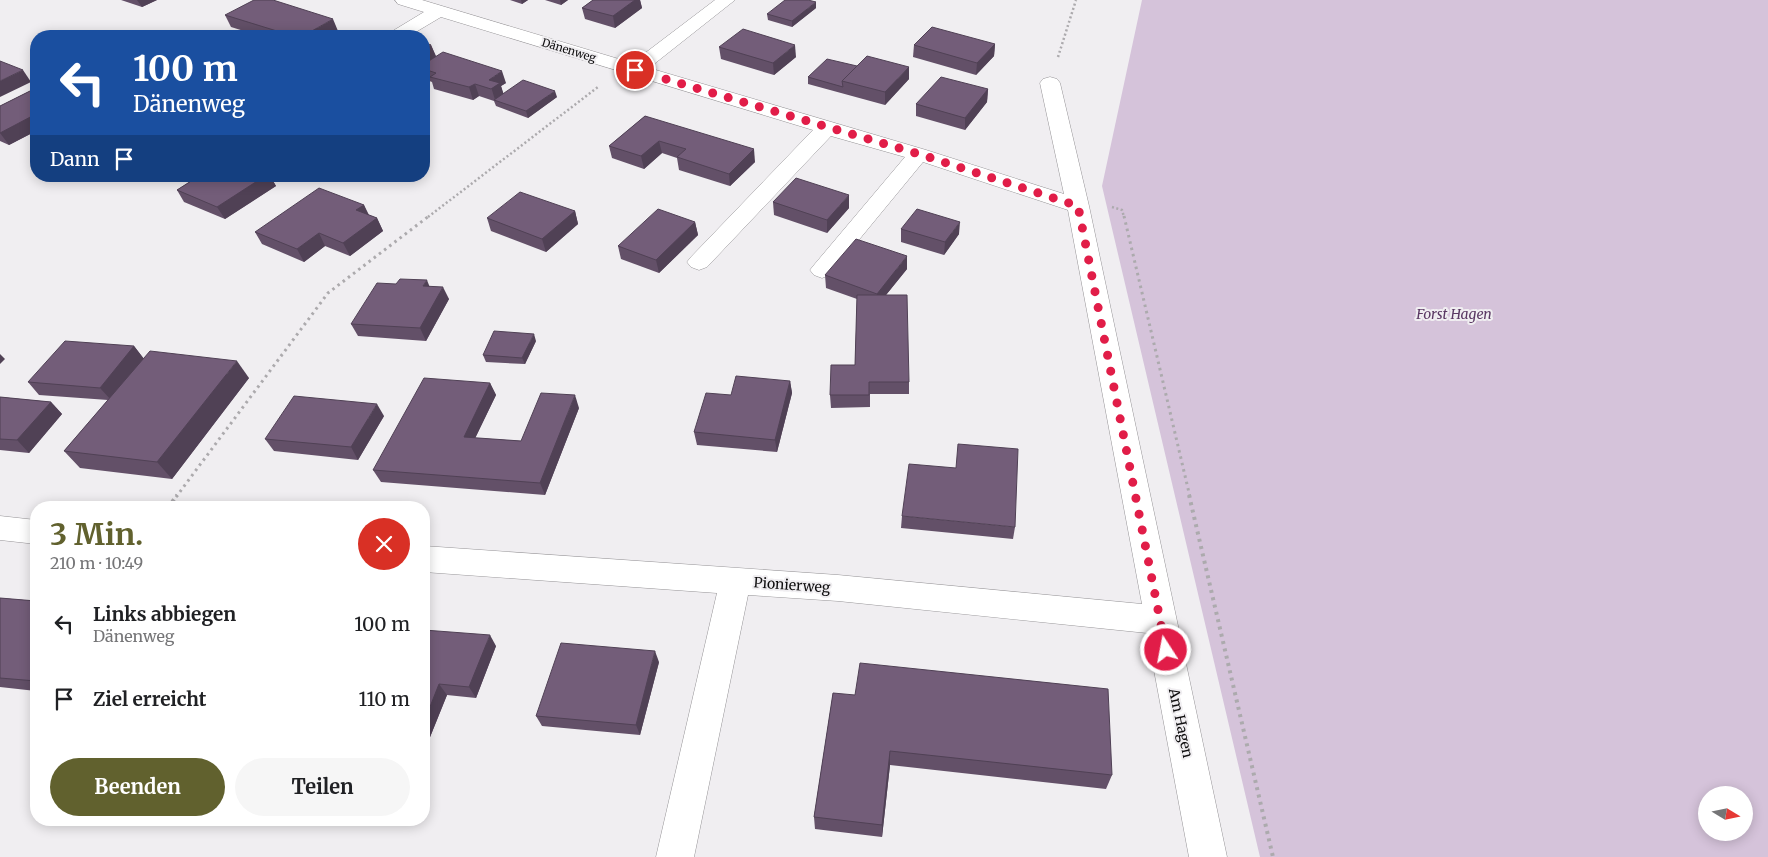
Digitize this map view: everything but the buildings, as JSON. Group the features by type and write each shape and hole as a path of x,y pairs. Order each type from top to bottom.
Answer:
{"street":[{"name":"Dänenweg","path":"404,0 919,154 1078,206"},
{"path":"630,69 726,0"},
{"path":"407,30 439,10"},
{"name":"Am Hagen","path":"1050,83 1078,206 1208,857"},
{"path":"699,262 827,128"},
{"path":"822,270 919,154"},
{"path":"0,528 30,531"},
{"name":"Pionierweg","path":"430,559 848,589 1160,620"},
{"path":"675,857 735,581"}],"path":[{"path":"1050,83 1076,0"},
{"path":"173,501 328,293 630,69"},
{"path":"1078,206 1095,202 1122,210 1273,857"}],"green space":[{"name":"Forst Hagen","path":"1142,0 1768,0 1768,857 1260,857 1102,186"}],"route":[{"path":"635,70 919,154 1078,206 1166,650"}]}
